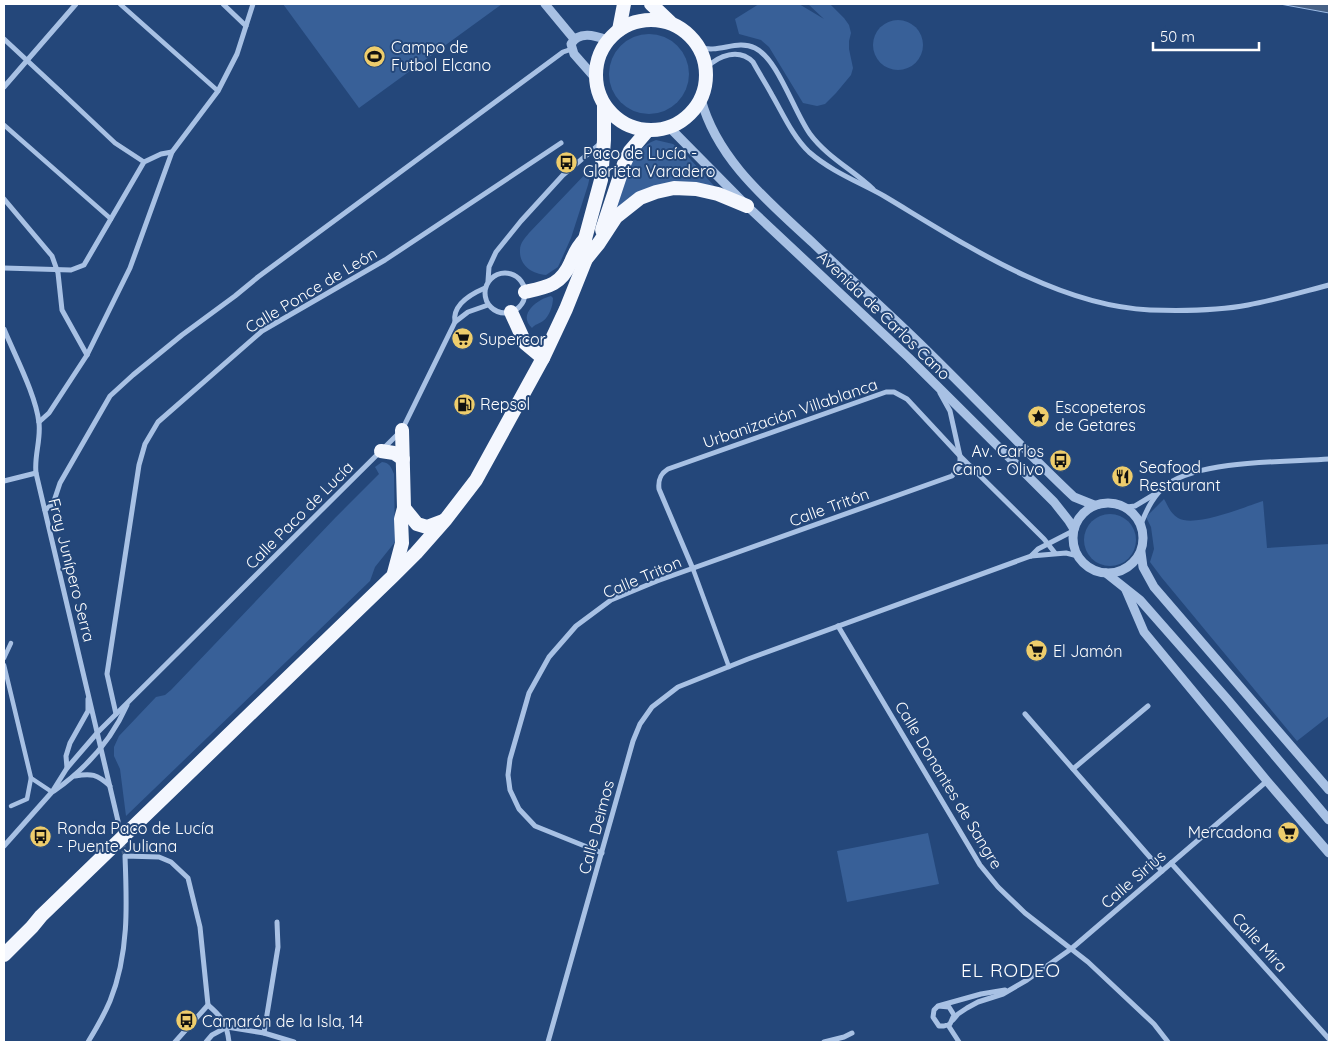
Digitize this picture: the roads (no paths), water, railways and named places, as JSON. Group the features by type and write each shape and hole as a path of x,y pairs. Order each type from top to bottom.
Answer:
{"highway":[{"path":"619,30 624,4"},
{"path":"651,4 671,23"},
{"path":"644,20 660,20 671,23 682,28 699,46 706,68 706,79 701,99 688,116 669,127 648,130 635,128 613,115 604,105 596,79 598,58 608,40 629,24 644,20"},
{"path":"592,241 604,140 604,105"},
{"path":"4,955 41,916 393,576 446,519 476,480 543,358 566,309 624,164 630,151 648,130"},
{"path":"525,292 551,286 562,279 578,245 592,241 627,207 640,198 674,188 696,188 718,194 747,206"},
{"path":"511,312 525,343 543,358"},
{"path":"393,576 402,543 401,519 404,508 402,430"},
{"path":"381,451 394,452 403,459"},
{"path":"404,508 417,524 427,527 446,519"},
{"path":"4,946 29,921 41,916"}],"street":[{"path":"4,87 76,4"},
{"path":"120,4 218,91"},
{"path":"223,4 246,26"},
{"path":"39,422 49,413 87,355 130,268 172,152 218,91 237,54 253,4"},
{"path":"545,4 574,39"},
{"path":"596,79 572,49 572,44 574,39 587,35 608,40"},
{"path":"4,39 120,146 144,162"},
{"path":"699,46 713,50 743,45 754,47 762,52 772,63 810,133 825,150 877,192"},
{"name":"Calle Ponce de León","path":"45,510 52,504 60,483 110,396 133,375 258,277 563,52 572,49"},
{"path":"706,68 713,61 723,56 734,54 748,57 753,62 787,122 808,150 826,165 877,192 992,259 1058,289 1112,305 1149,310 1204,310 1248,305 1329,285"},
{"name":"Avenida de Carlos Cano","path":"701,99 704,113 720,143 743,175 771,204 914,338 1074,497 1094,505"},
{"path":"4,125 111,219"},
{"name":"Avenida de Carlos Cano","path":"669,127 747,206 937,386 1054,502 1069,520 1073,530"},
{"path":"488,281 498,273 511,273 521,280 525,292 521,304 511,312 499,312 488,305 485,300 489,267 496,252 563,174 604,140"},
{"name":"Calle Ponce de León","path":"116,714 107,674 139,465 146,444 158,422 262,331 385,260 561,144"},
{"path":"4,268 70,270 84,265 144,162 172,152"},
{"path":"4,199 52,256 56,269 62,310 87,355"},
{"name":"Calle Paco de Lucía","path":"4,846 52,792 67,768 98,732 402,430 454,322 459,306 470,296 485,288"},
{"path":"454,322 468,312 488,305"},
{"name":"Fray Junípero Serra","path":"4,329 33,399 39,422 39,441 35,462 36,473 118,821"},
{"path":"937,386 950,411 960,456"},
{"name":"Urbanización Villablanca","path":"693,569 659,489 660,477 668,469 886,392 894,392 907,398 960,456 1044,539 1055,553"},
{"name":"Calle Tritón","path":"693,569 952,476 960,466 960,456"},
{"path":"1126,508 1135,506 1184,476 1206,469 1329,459"},
{"path":"4,481 36,473"},
{"path":"1141,524 1146,511 1160,491"},
{"path":"1110,502 1126,508 1133,513 1141,524 1144,536 1140,552 1130,566 1114,573 1106,573 1090,568 1078,556 1072,540 1073,530 1080,516 1094,505 1110,502"},
{"path":"1030,556 1038,549 1073,530"},
{"path":"1140,552 1143,567 1154,587 1329,790"},
{"path":"1030,556 1066,553 1078,556"},
{"name":"Calle Deimos","path":"548,1042 633,741 640,724 652,707 678,687 1030,556"},
{"path":"693,569 729,667"},
{"name":"Calle Triton","path":"602,853 535,826 520,809 510,790 508,775 510,759 529,693 549,657 576,626 611,600 693,569"},
{"path":"1106,573 1140,600 1228,700 1329,820"},
{"path":"1126,590 1144,632 1329,853"},
{"name":"Calle Donantes de Sangre","path":"838,626 980,865 998,887 1025,913 1088,962 1154,1024 1168,1042"},
{"path":"4,658 11,643"},
{"path":"4,665 32,778 28,799 11,806"},
{"name":"Calle Paco de Lucía","path":"67,768 66,756 70,743 88,711 89,693"},
{"name":"Calle Paco de Lucía","path":"52,792 74,776 101,748 118,724 128,702"},
{"path":"1073,769 1148,706"},
{"path":"1025,714 1162,871"},
{"path":"74,776 90,773 110,786"},
{"path":"32,778 52,792"},
{"name":"Calle Sirius","path":"948,1025 958,1014 973,1005 1003,994 1027,980 1071,949 1267,781"},
{"path":"88,1042 110,1000 121,965 127,922 125,856 159,857 171,862 188,878 200,927 208,1005 218,1013 227,1027 229,1042"},
{"name":"Calle Mira","path":"1171,863 1329,1039"},
{"path":"264,1032 278,947 277,922"},
{"name":"Calle Sirius","path":"938,1006 981,994 1011,989"},
{"path":"175,1042 208,1005"},
{"path":"953,1020 954,1015 948,1007 938,1006 932,1014 939,1026 948,1025 959,1042"},
{"path":"206,1042 212,1035 227,1027 264,1032 294,1042"},
{"path":"824,1042 852,1033"}],"tunnel":[{"path":"118,821 125,856"}],"place":[{"name":"Campo de Futbol Elcano","path":"375,56"},
{"name":"Paco de Lucía - Glorieta Varadero","path":"567,162"},
{"name":"Supercor","path":"463,339"},
{"name":"Repsol","path":"464,404"},
{"name":"Escopeteros de Getares","path":"1039,416"},
{"name":"Av. Carlos Cano - Olivo","path":"1060,460"},
{"name":"Seafood Restaurant","path":"1123,476"},
{"name":"El Jamón","path":"1037,651"},
{"name":"Mercadona","path":"1288,832"},
{"name":"Ronda Paco de Lucía - Puente Juliana","path":"41,837"},
{"name":"Camarón de la Isla, 14","path":"186,1021"}],"district":[{"name":"EL RODEO","path":"1011,970"}]}
